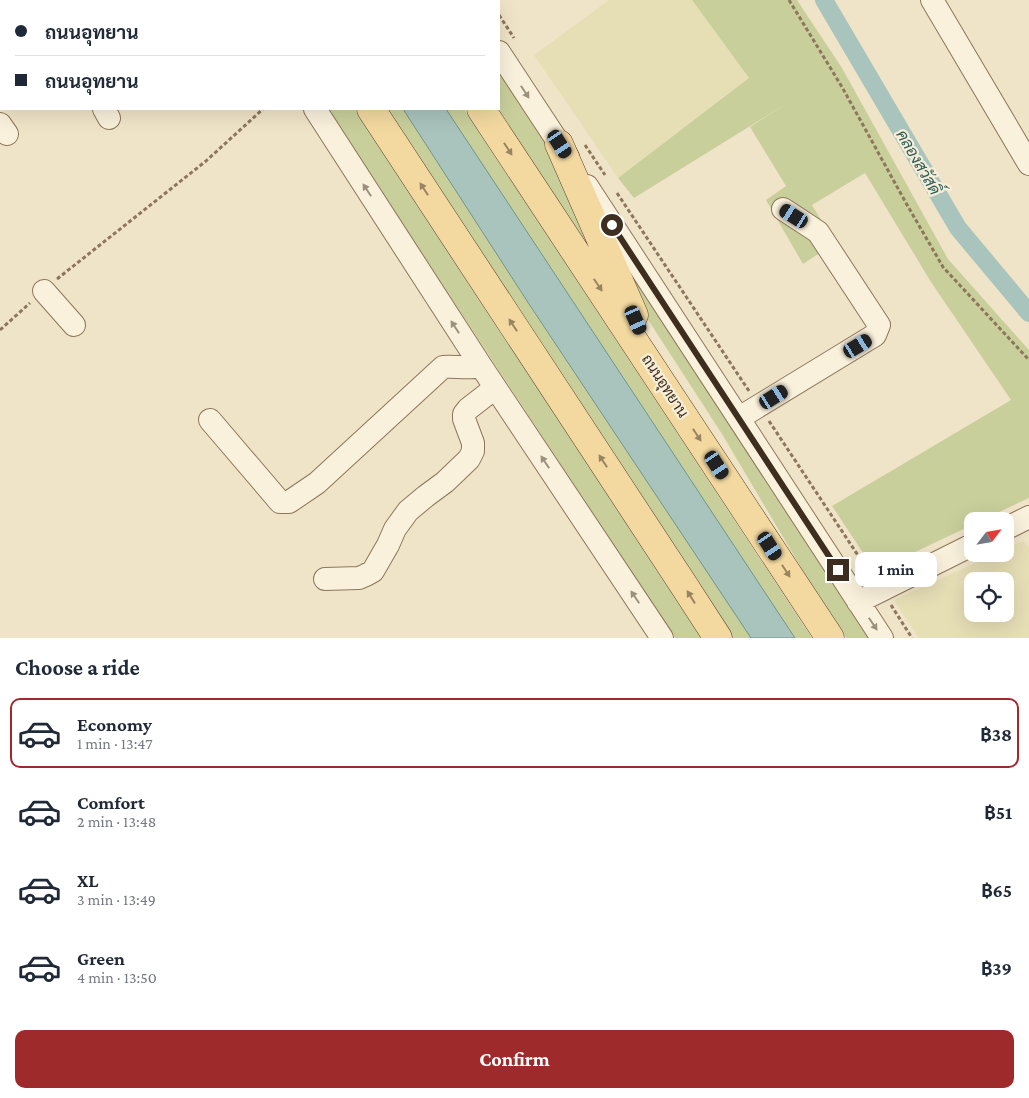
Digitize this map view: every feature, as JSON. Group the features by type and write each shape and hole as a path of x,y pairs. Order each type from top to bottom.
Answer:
{"main road":[{"path":"372,110 718,638"},
{"name":"ถนนอุทยาน","path":"483,110 830,638"},
{"path":"572,144 664,384"}],"street":[{"path":"932,0 1029,164"},
{"path":"509,49 572,144 739,418 882,638"},
{"path":"316,110 495,388 662,638"},
{"path":"739,418 875,335 879,325 818,232 782,209"},
{"path":"44,291 74,325"},
{"path":"210,420 280,502 289,502 317,483 444,367 471,368 481,366"},
{"path":"324,579 359,578 373,571 395,529 408,511 445,482 469,459 473,451 473,443 464,414 495,388"},
{"path":"1014,524 1029,517"},
{"path":"858,602 964,550"}],"path":[{"path":"789,0 842,87 943,267 1029,360"},
{"path":"500,18 509,49"},
{"path":"0,330 44,291 206,161 262,110"},
{"path":"572,144 606,177"},
{"path":"617,193 912,638"}],"shaded area":[{"path":"609,0 692,0 749,78 618,178 534,55"},
{"path":"1023,541 1029,547 1029,638 919,638 894,600 977,562 1014,562 1014,545"}],"green space":[{"path":"692,0 797,0 842,68 948,259 1029,350 1029,498 999,512 964,512 964,529 875,571 832,506 1011,400 931,282 865,173 812,205 835,243 803,264 766,200 786,186 750,127 789,102 634,198 618,178 749,78"},
{"path":"500,72 549,148 599,250 591,252 498,110 500,110"},
{"path":"328,110 356,110 702,638 675,638"},
{"path":"388,110 404,110 529,304 751,638 733,638"},
{"path":"447,110 465,110 812,638 795,638"},
{"path":"612,244 872,638 846,638 809,581 722,434 645,315"}],"water":[{"path":"404,110 447,110 795,638 751,638 529,304"}],"waterway":[{"name":"คลองสวัสดิ์","path":"824,0 958,228 1029,313"}],"route":[{"path":"612,225 838,570"}]}
